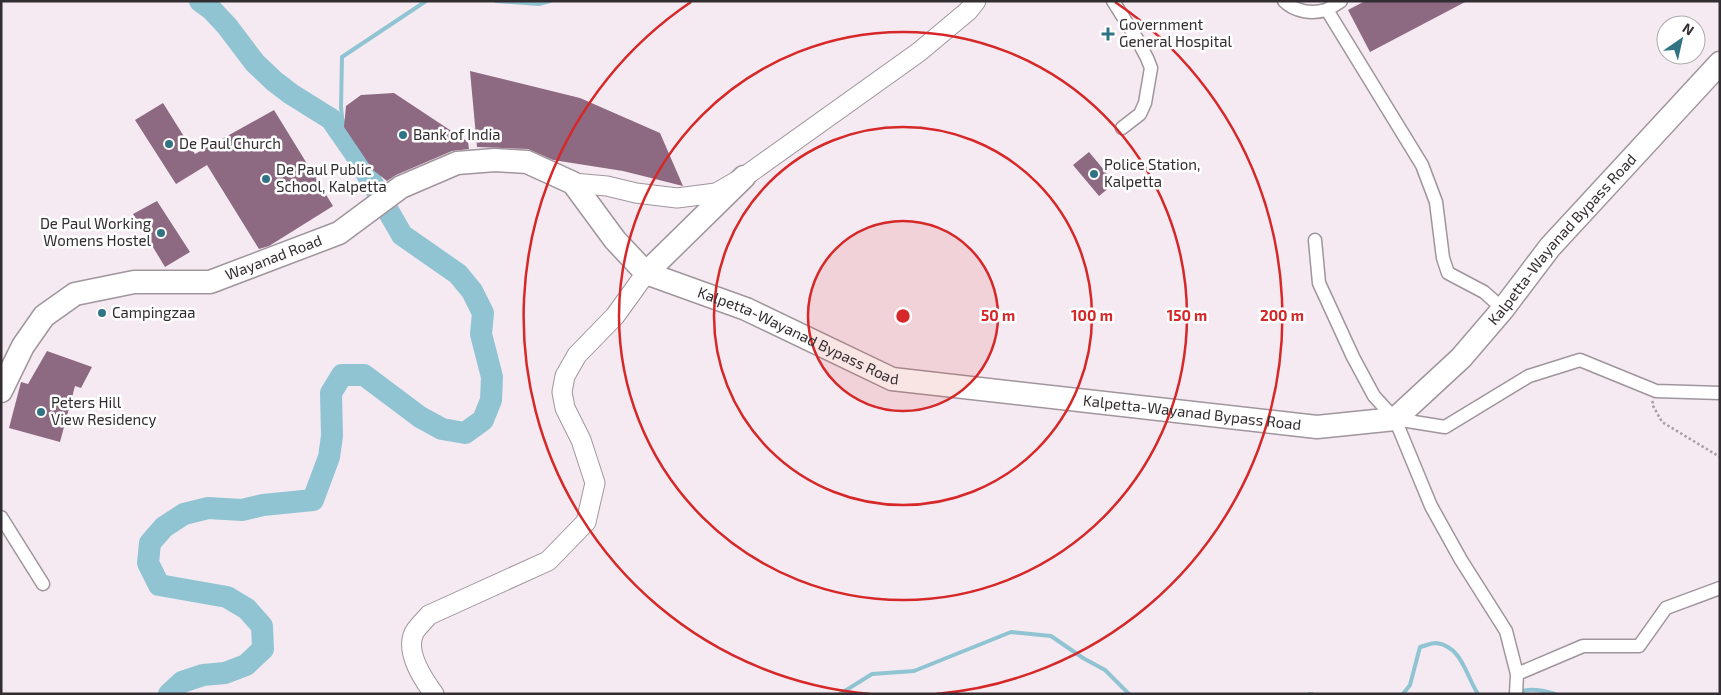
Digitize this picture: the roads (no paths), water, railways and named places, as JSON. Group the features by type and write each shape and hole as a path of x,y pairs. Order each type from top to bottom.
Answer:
{"highway":[{"name":"Kalpetta-Wayanad Bypass Road","path":"573,183 615,240 646,273 746,309 892,379 1318,427 1395,419 1461,358 1503,309 1550,247 1720,63"},
{"name":"Wayanad Road","path":"1,391 22,346 44,316 75,294 134,282 210,282 339,233 401,187 457,163 495,160 527,162 573,183"},
{"path":"646,273 744,177"}],"main road":[{"path":"573,183 607,186 636,193 677,198 716,193 744,177 919,52 968,11 976,1"},
{"path":"434,694 419,672 411,644 414,632 421,623 429,616 548,561 586,522 595,483 580,440 565,408 562,392 565,376 578,355 615,316 646,273"}],"street":[{"path":"1113,1 1148,58 1150,68 1145,103 1140,114 1122,128"},
{"path":"1284,1 1303,12 1327,10 1341,1"},
{"path":"1327,10 1422,165 1436,202 1443,258 1448,273 1484,292 1503,309"},
{"path":"1315,240 1319,284 1374,396 1395,419 1431,506 1461,560 1506,631 1517,674 1516,694"},
{"path":"1395,419 1446,427 1529,376 1580,360 1656,391 1720,392"},
{"path":"1,517 42,584"},
{"path":"1517,674 1583,646 1639,646 1666,608 1720,588"}],"waterway":[{"path":"169,694 182,682 203,675 225,673 246,665 263,649 262,626 247,609 227,597 159,585 148,563 150,543 164,527 184,514 208,508 242,510 263,505 313,500 329,457 332,436 331,393 342,375 364,375 420,417 442,429 465,433 483,420 491,400 492,377 481,334 483,313 472,291 458,274 402,235 356,155 331,119 274,81 255,63 227,26 211,9 200,1"},
{"path":"344,138 341,107 342,57 426,1"},
{"path":"496,1 539,4 550,1"},
{"path":"840,694 872,674 914,671 1011,632 1051,636 1083,658 1105,670 1129,694"},
{"path":"1403,694 1410,685 1420,647 1432,643 1445,645 1458,656 1478,694"},
{"path":"1518,692 1536,690 1555,694"}],"place":[{"name":"Government General Hospital","path":"1108,34"},
{"name":"Bank of India","path":"403,135"},
{"name":"De Paul Church","path":"169,144"},
{"name":"Police Station, Kalpetta","path":"1094,174"},
{"name":"De Paul Public School, Kalpetta","path":"266,179"},
{"name":"De Paul Working Womens Hostel","path":"161,233"},
{"name":"Campingzaa","path":"102,313"},
{"name":"Peters Hill View Residency","path":"41,412"}]}
